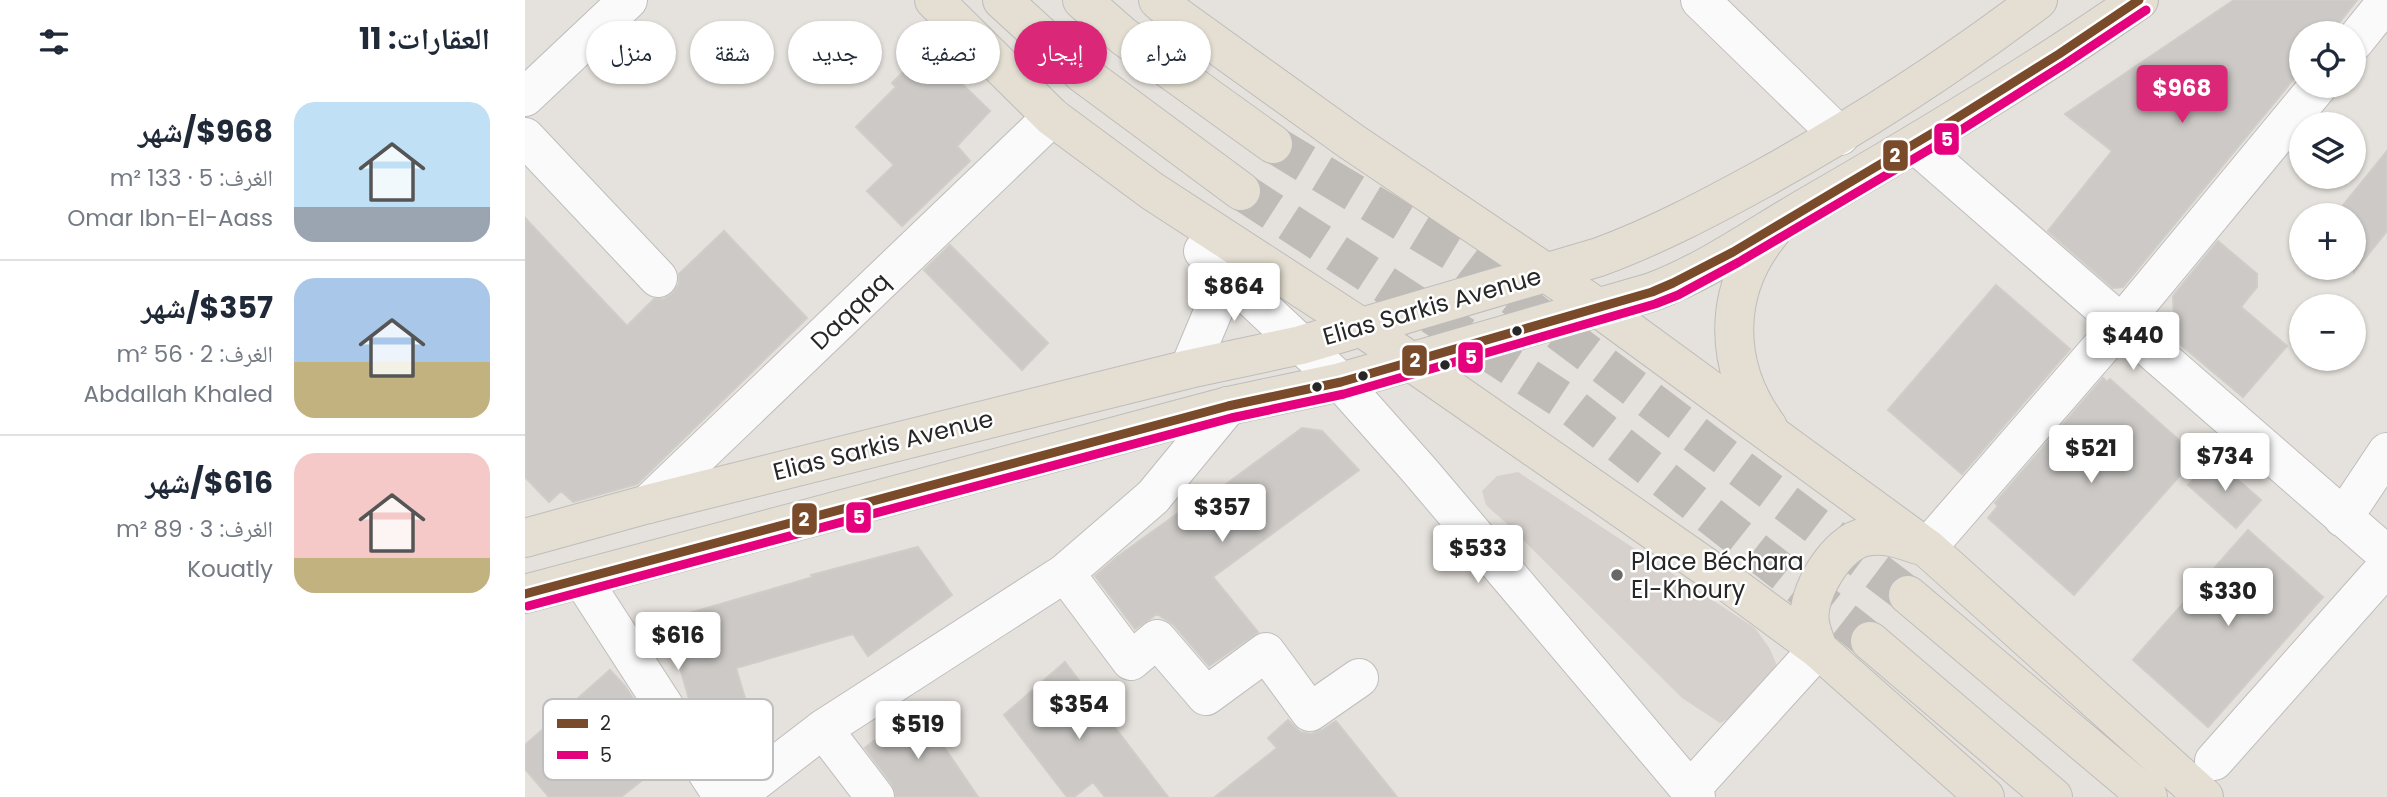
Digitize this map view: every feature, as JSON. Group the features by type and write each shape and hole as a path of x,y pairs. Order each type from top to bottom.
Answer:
{"main road":[{"path":"934,0 1052,117 1152,191 1413,362 1726,581 1818,649 1985,797"},
{"path":"1002,0 1083,74 1241,191"},
{"path":"1082,0 1123,36 1273,144"},
{"name":"Elias Sarkis Avenue","path":"526,535 1189,369 1301,345 1599,257 1641,242 1840,136 2038,0"},
{"name":"Elias Sarkis Avenue","path":"525,594 1228,406 1341,382 1672,284 1916,145 2072,47 2139,0"},
{"path":"1176,6 1352,142 1548,272 1927,548 2209,779"},
{"path":"1776,225 1756,250 1739,288 1734,328 1738,369 1753,407 1778,440"},
{"path":"1818,649 1809,621 1810,609 1817,582 1839,554 1863,537 1893,536 1927,548"},
{"path":"1908,595 2148,797"},
{"path":"1870,641 2053,797"}],"street":[{"path":"525,97 628,0"},
{"path":"1700,0 1840,136"},
{"path":"2366,27 2387,1"},
{"path":"1927,548 2122,323 2308,98"},
{"name":"Daqqaq","path":"648,503 1052,117"},
{"path":"525,137 658,278"},
{"path":"1916,145 2387,555"},
{"path":"1152,191 1207,257 1341,382 1693,793 1818,649"},
{"path":"1189,369 1215,307 1207,257"},
{"path":"773,768 823,729 1065,573 1153,497 1228,406"},
{"path":"2343,518 2387,452"},
{"path":"2209,779 2387,566"},
{"path":"1065,573 1131,661 1157,639 1206,696 1266,652 1310,712 1359,678"},
{"path":"582,579 660,699"},
{"path":"823,729 875,797"},
{"path":"712,780 723,797"},
{"path":"735,797 757,780"}],"shaded area":[{"name":"Place Béchara El-Khoury","path":"1518,472 1755,628 1770,649 1777,666 1769,690 1750,709 1720,723 1682,698 1486,505 1482,491 1497,476"}],"building":[{"path":"2234,0 2357,0 2340,21 2289,21 2289,85 2123,287 2113,288 2048,231 2112,151 2065,114"},
{"path":"896,79 896,84 962,84 990,111 957,146 970,161 902,226 867,191 894,165 856,127 896,87 892,83"},
{"path":"2387,151 2387,231 2366,257 2366,203 2345,203 2356,189 2366,189 2366,177"},
{"path":"525,218 627,326 654,299 664,299 673,293 679,284 679,274 724,231 807,318 637,484 573,502 561,491 549,502 525,477"},
{"path":"2218,241 2257,274 2257,287 2241,307 2287,346 2243,397 2175,340 2173,296"},
{"path":"950,245 1048,343 1022,370 924,270"},
{"path":"1996,285 2070,349 1962,474 1888,410"},
{"path":"2103,378 2107,382 2110,379 2197,456 2074,595 1988,518 1998,506 1995,503"},
{"path":"1302,428 1322,431 1359,470 1213,577 1258,632 1209,666 1174,625 1157,614 1135,629 1095,576 1188,506 1191,510"},
{"path":"2213,458 2261,500 2236,528 2188,485"},
{"path":"2248,530 2323,597 2208,727 2133,660"},
{"path":"918,547 952,595 868,656 853,634 736,668 745,699 689,699 666,620 813,577 811,575"},
{"path":"1065,662 1168,797 1105,797 1093,782 1074,797 1067,797 1004,715"},
{"path":"610,670 633,699 577,699"},
{"path":"917,707 978,797 896,797 892,784 865,748"},
{"path":"1288,720 1300,732 1311,734 1336,721 1397,797 1215,797 1277,748 1268,738"},
{"path":"543,729 543,780 642,780 621,797 549,797 525,769 525,745"}],"tunnel":[{"path":"1273,144 1459,256 1908,595"},
{"path":"1241,191 1567,403 1870,641"}],"transit line":[{"name":"2","path":"525,594 1228,406 1341,382 1652,292 1733,252 1936,131 2139,0"},
{"name":"5","path":"528,606 1231,418 1344,394 1655,304 1678,295 1739,262 1942,142 2146,10"}],"place":[{"name":"Place Béchara El-Khoury","path":"1617,575"}]}
